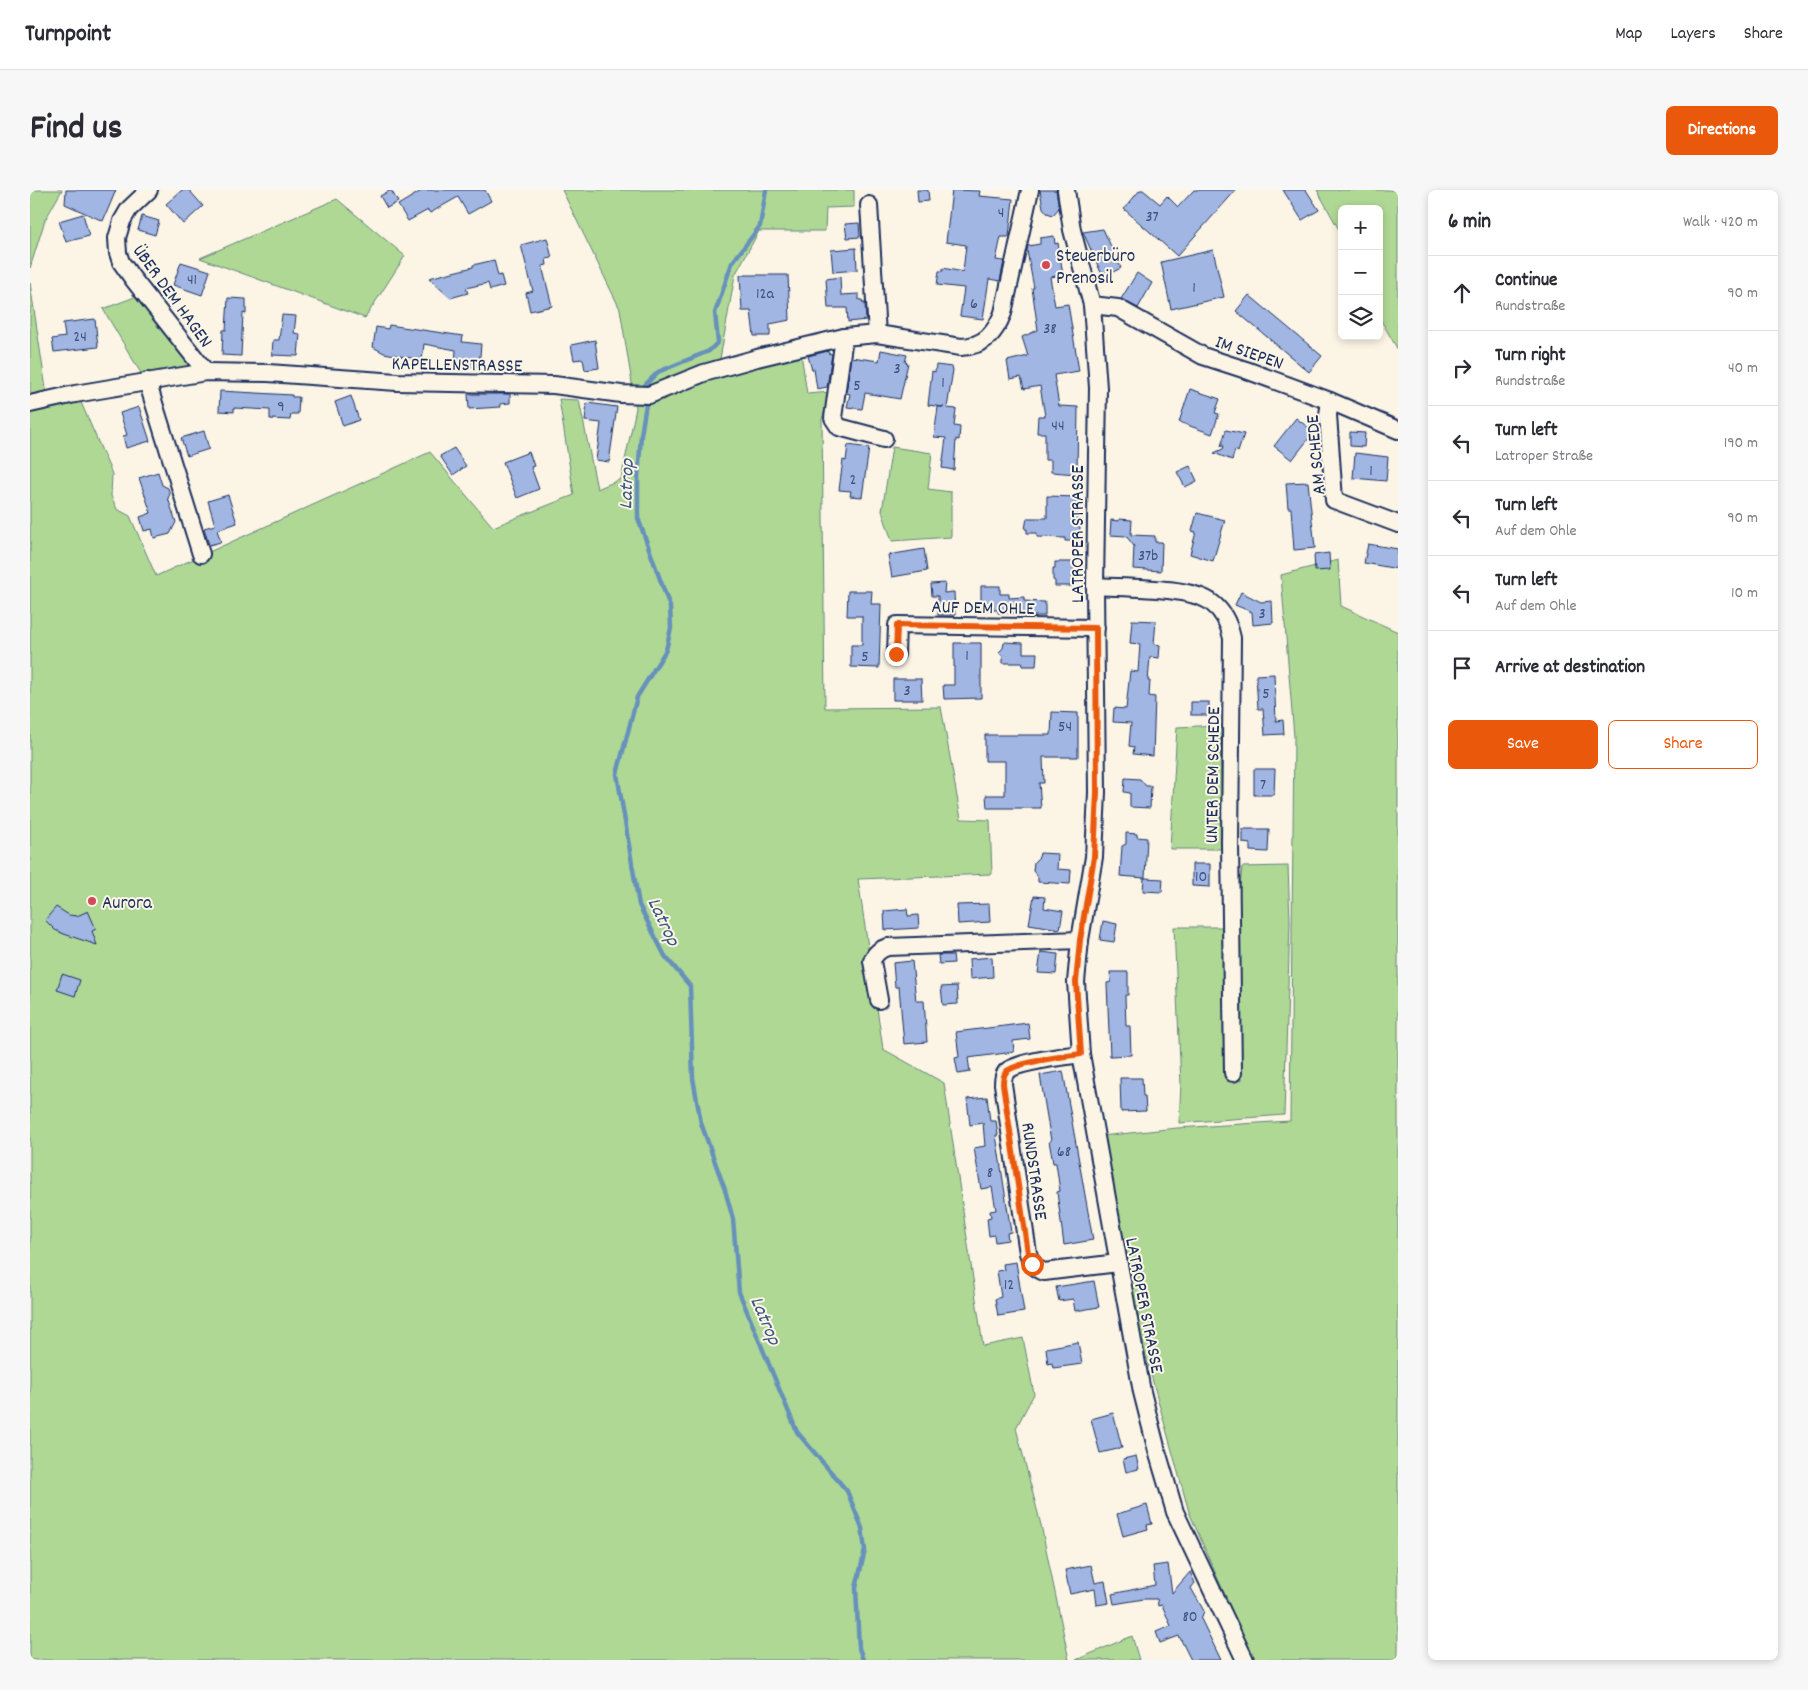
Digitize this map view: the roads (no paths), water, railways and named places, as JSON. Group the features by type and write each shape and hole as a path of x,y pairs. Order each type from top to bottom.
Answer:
{"street":[{"name":"ÜBER DEM HAGEN","path":"150,190 129,209 122,221 117,238 121,262 206,372"},
{"name":"KAPELLENSTRASSE","path":"30,404 147,381 206,372 268,373 397,382 554,384 631,395 649,395 704,373 844,337 877,334 962,347 977,345 991,335 1004,312 1030,190"},
{"name":"LATROPER STRASSE","path":"1066,190 1072,230 1092,305 1098,388 1095,586 1097,792 1094,857 1080,940 1076,982 1081,1054 1142,1392 1157,1451 1175,1512 1245,1660"},
{"path":"869,205 877,334"},
{"name":"IM SIEPEN","path":"1092,305 1118,308 1203,356 1330,401 1398,430"},
{"path":"844,337 834,421 839,427 884,439"},
{"path":"147,381 201,554"},
{"name":"AM SCHEDE","path":"1330,401 1328,415 1334,500 1398,524"},
{"name":"UNTER DEM SCHEDE","path":"1095,586 1187,592 1211,602 1223,613 1229,624 1232,638 1230,843 1233,1072"},
{"name":"AUF DEM OHLE","path":"896,654 897,625 1096,628"},
{"path":"879,1000 872,961 878,951 888,946 1080,940"},
{"name":"RUNDSTRASSE","path":"1081,1054 1022,1065 1007,1072 1003,1077 1028,1253 1032,1264 1037,1270 1044,1272 1118,1264"}],"waterway":[{"name":"Latrop","path":"766,190 760,226 732,263 715,313 718,342 709,351 658,372 642,388 646,404 641,435 638,518 670,607 671,628 666,650 637,697 617,774 639,905 665,956 690,986 693,1078 701,1123 725,1190 733,1219 739,1292 797,1432 847,1491 862,1528 865,1550 856,1588 859,1648 863,1660"}],"place":[{"name":"Steuerbüro Prenosil","path":"1046,265"},
{"name":"Aurora","path":"92,901"}]}
